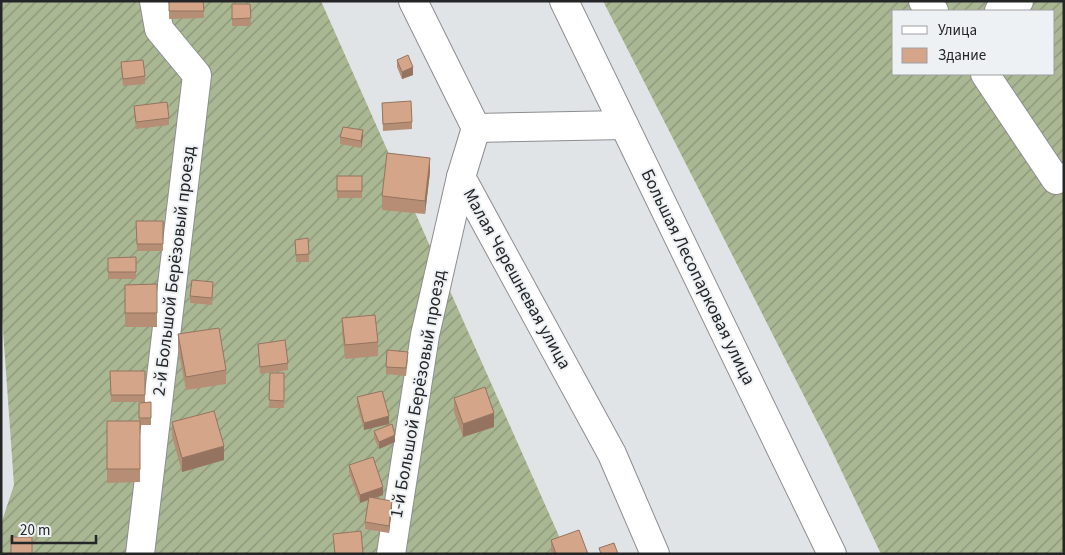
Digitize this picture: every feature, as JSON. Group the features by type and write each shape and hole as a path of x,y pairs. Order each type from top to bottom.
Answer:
{"main road":[{"name":"2-й Большой Берёзовый проезд","path":"140,554 197,75 159,29 154,1"},
{"path":"413,1 476,128 624,126"},
{"name":"Большая Лесопарковая улица","path":"564,1 832,554"},
{"path":"923,1 933,10"},
{"path":"1001,10 1020,1"},
{"path":"986,75 1060,179"},
{"name":"Малая Черешневая улица","path":"476,128 461,177 612,454 655,554"},
{"name":"1-й Большой Берёзовый проезд","path":"391,554 425,335 461,177"}],"green space":[{"path":"1,1 321,1 567,554 1,554 1,524 14,485 1,302"},
{"path":"603,1 1064,1 1064,554 881,554 831,449"}],"building":[{"path":"169,1 203,1 204,11 169,11"},
{"path":"232,4 250,4 251,18 232,19"},
{"path":"408,55 413,67 402,72 397,60"},
{"path":"143,60 145,76 123,79 121,62"},
{"path":"411,101 412,122 383,124 382,103"},
{"path":"167,102 169,118 136,122 134,106"},
{"path":"343,127 363,130 361,141 340,137"},
{"path":"387,153 430,158 425,201 382,196"},
{"path":"337,176 362,176 362,191 337,191"},
{"path":"136,221 163,221 163,244 137,244"},
{"path":"308,238 309,254 296,255 295,240"},
{"path":"136,257 136,272 108,272 108,258"},
{"path":"192,280 213,282 212,298 190,296"},
{"path":"157,284 157,313 125,313 125,285"},
{"path":"375,315 378,342 345,345 342,318"},
{"path":"219,328 226,370 186,377 178,334"},
{"path":"285,340 288,363 260,367 258,344"},
{"path":"387,350 408,352 406,368 386,367"},
{"path":"110,371 145,371 145,395 111,395"},
{"path":"270,373 284,373 284,401 269,400"},
{"path":"485,387 494,413 463,424 454,398"},
{"path":"382,391 389,416 364,423 357,397"},
{"path":"151,402 151,418 139,418 139,403"},
{"path":"214,411 224,446 182,458 172,422"},
{"path":"107,421 140,421 140,469 107,469"},
{"path":"392,424 395,435 379,442 374,431"},
{"path":"373,457 383,487 360,495 349,465"},
{"path":"369,497 392,501 389,526 365,522"},
{"path":"579,530 588,554 556,554 551,540"},
{"path":"361,531 363,554 335,554 333,534"},
{"path":"11,537 32,537 32,554 11,554"},
{"path":"614,543 618,554 601,554 599,548"}]}
